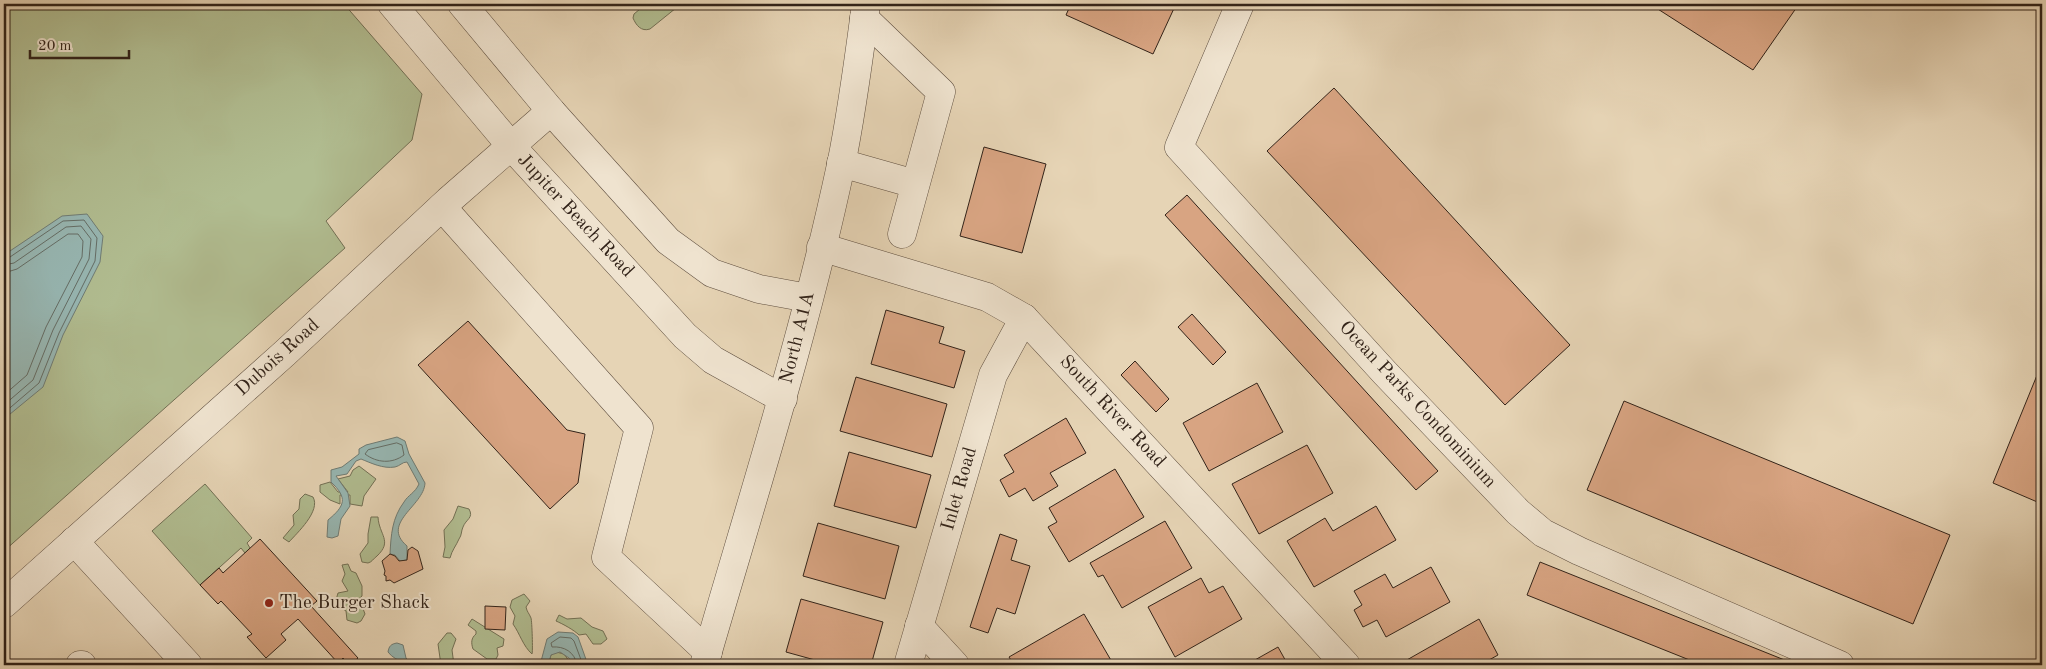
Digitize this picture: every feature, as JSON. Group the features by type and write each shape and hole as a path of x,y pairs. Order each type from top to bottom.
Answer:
{"street":[{"name":"Jupiter Beach Road","path":"392,4 511,146 685,336 712,360 783,399"},
{"path":"462,4 551,111 668,241 712,273 759,289 808,298"},
{"name":"Ocean Parks Condominium","path":"1240,4 1180,147 1385,373 1518,512 1543,533 1579,551 1840,665"},
{"path":"865,11 941,92 902,234"},
{"name":"North A1A","path":"706,659 783,399 821,247 841,163 865,11"},
{"name":"Dubois Road","path":"4,604 285,353 442,207 551,111"},
{"path":"841,163 915,184"},
{"path":"442,207 639,428 606,557 706,659"},
{"name":"South River Road","path":"821,247 987,297 1024,318 1346,665"},
{"name":"Inlet Road","path":"908,665 993,375 1024,318"},
{"path":"74,541 188,665"},
{"path":"919,626 955,665"}],"green space":[{"path":"4,4 344,4 422,94 412,140 326,221 345,248 4,551"},
{"path":"646,4 681,4 650,29 644,30 639,27 633,18 634,14"},
{"path":"359,466 376,479 364,496 362,506 350,504 350,495 340,495 340,504 330,500 320,492 320,485 330,482 338,492 348,492 338,479 350,476 353,470"},
{"path":"205,484 252,538 247,543 250,548 245,553 241,548 200,585 152,531"},
{"path":"305,494 313,497 314,509 307,521 289,542 283,538 294,525 293,515 299,509 300,499"},
{"path":"458,506 469,509 471,514 464,524 461,536 450,558 443,557 445,547 444,530 453,519"},
{"path":"371,517 378,517 385,542 382,551 368,563 362,562 360,554 368,543"},
{"path":"348,564 351,571 356,573 362,586 362,596 353,604 362,606 365,614 361,621 357,623 347,620 346,611 339,606 336,600 338,593 348,591 342,581 345,574 342,565"},
{"path":"524,594 530,601 526,607 531,618 532,654 513,624 515,616 510,607 512,600"},
{"path":"559,615 567,619 581,618 592,627 603,631 607,639 601,644 593,644 586,634 579,635 556,621"},
{"path":"472,619 504,639 503,646 497,648 498,655 496,659 487,659 473,649 472,641 476,631 468,625"},
{"path":"447,633 451,633 456,639 452,650 454,665 441,665 438,644"},
{"path":"556,652 564,654 572,665 548,665 551,655"}],"water":[{"path":"87,214 103,236 100,262 63,335 43,387 4,419 4,255 62,216"},
{"path":"397,437 405,441 409,454 425,483 423,491 406,514 398,530 400,538 407,546 407,560 400,561 395,555 390,554 393,527 400,508 419,484 407,462 395,467 386,467 361,459 356,461 347,474 336,476 348,493 350,506 341,519 338,536 327,537 328,520 338,510 342,502 340,493 331,482 331,470 342,467 359,454 359,449 366,445"},
{"path":"558,632 573,633 578,637 588,665 572,665 569,658 560,652 551,655 548,665 540,665 547,639"},
{"path":"397,643 403,645 406,658 410,664 415,665 403,665 388,652 392,645"}],"building":[{"path":"1071,4 1176,4 1153,54 1066,15"},
{"path":"1650,4 1799,4 1753,70"},
{"path":"1334,88 1570,345 1505,405 1267,151"},
{"path":"984,147 1046,164 1022,253 960,236"},
{"path":"1187,195 1438,471 1416,490 1165,215"},
{"path":"886,310 944,327 939,343 965,351 954,388 871,364"},
{"path":"1192,314 1226,352 1213,365 1178,327"},
{"path":"468,321 567,430 585,434 578,483 550,509 418,365"},
{"path":"1135,361 1169,399 1156,412 1121,375"},
{"path":"2042,363 2042,504 1993,483"},
{"path":"856,377 947,404 932,457 840,431"},
{"path":"1257,383 1283,432 1209,471 1183,423"},
{"path":"1624,401 1950,535 1913,624 1587,490"},
{"path":"1066,418 1086,453 1050,473 1058,486 1033,501 1025,488 1009,497 1000,480 1014,472 1004,455"},
{"path":"1307,445 1333,493 1259,534 1232,484"},
{"path":"849,452 931,475 916,528 834,506"},
{"path":"1115,469 1144,517 1069,562 1048,527 1057,522 1049,508"},
{"path":"1376,506 1396,540 1314,587 1287,541 1325,518 1333,531"},
{"path":"1165,521 1192,568 1122,608 1103,575 1098,577 1090,563"},
{"path":"818,523 899,546 885,599 803,576"},
{"path":"1000,534 1017,540 1011,560 1030,566 1015,614 997,608 988,633 970,627"},
{"name":"The Burger Shack","path":"260,539 317,601 311,606 358,658 350,665 343,658 338,663 298,619 281,634 286,640 266,658 247,637 252,634 221,601 218,604 200,585 219,568 223,573"},
{"path":"412,547 418,551 423,569 394,583 390,580 386,581 382,561 390,554 399,561 407,560 408,550"},
{"path":"1540,562 1797,665 1702,665 1527,595"},
{"path":"1431,567 1450,602 1386,637 1377,620 1363,627 1354,610 1362,605 1354,591 1385,574 1393,588"},
{"path":"1201,578 1209,593 1223,586 1242,619 1175,657 1148,607"},
{"path":"801,599 883,622 871,665 833,665 786,652"},
{"path":"485,606 506,607 505,630 485,629"},
{"path":"1084,614 1112,662 1107,665 1014,665 1009,657"},
{"path":"1479,619 1498,655 1480,665 1398,665"},
{"path":"1278,647 1288,665 1246,665"},
{"path":"343,658 349,665 335,665 338,663"}],"place":[{"name":"The Burger Shack","path":"269,603"}]}
